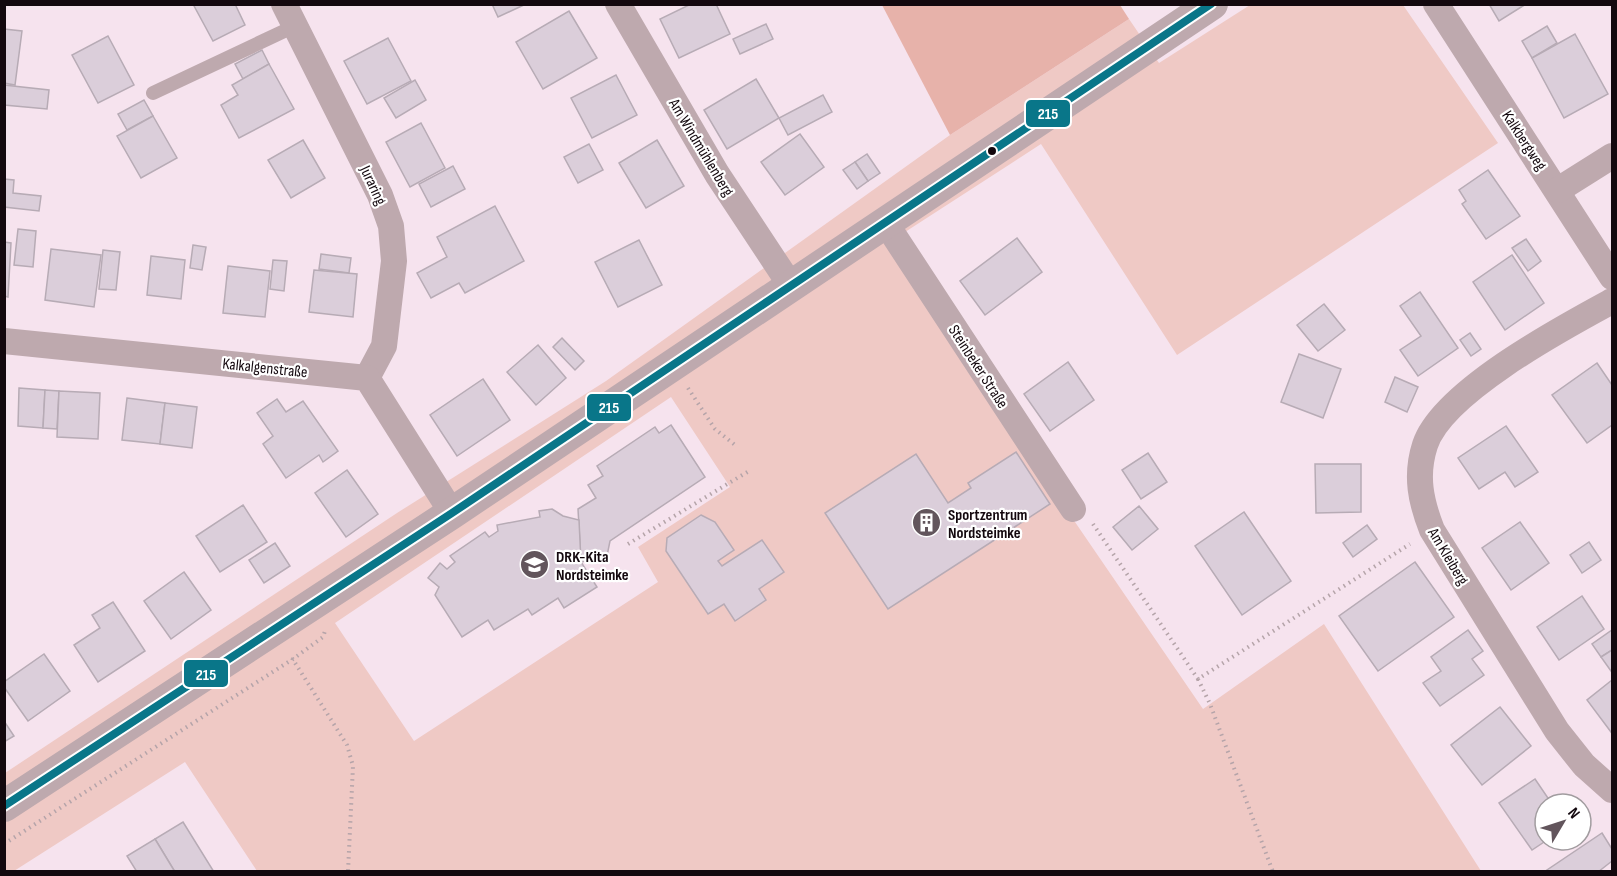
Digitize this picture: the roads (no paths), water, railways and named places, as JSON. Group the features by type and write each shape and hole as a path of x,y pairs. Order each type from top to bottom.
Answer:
{"street":[{"name":"Am Windmühlenberg","path":"618,4 717,174 791,286"},
{"path":"4,806 452,513 1212,4"},
{"name":"Kalkbergweg","path":"1436,4 1612,277"},
{"name":"Juraring","path":"289,15 380,195 391,226 394,261 384,346 368,378"},
{"path":"1558,190 1612,156"},
{"name":"Steinbeker Straße","path":"885,222 1073,509"},
{"name":"Am Kleiberg","path":"1612,301 1538,340 1476,386 1443,415 1425,443 1419,473 1421,502 1432,530 1557,730 1584,765 1612,790"},
{"name":"Kalkalgenstraße","path":"4,340 368,378"},
{"path":"368,378 452,513"}],"lane":[{"path":"153,93 289,15"}],"place":[{"name":"Sportzentrum Nordsteimke","path":"927,523"},
{"name":"DRK-Kita Nordsteimke","path":"535,565"}]}
